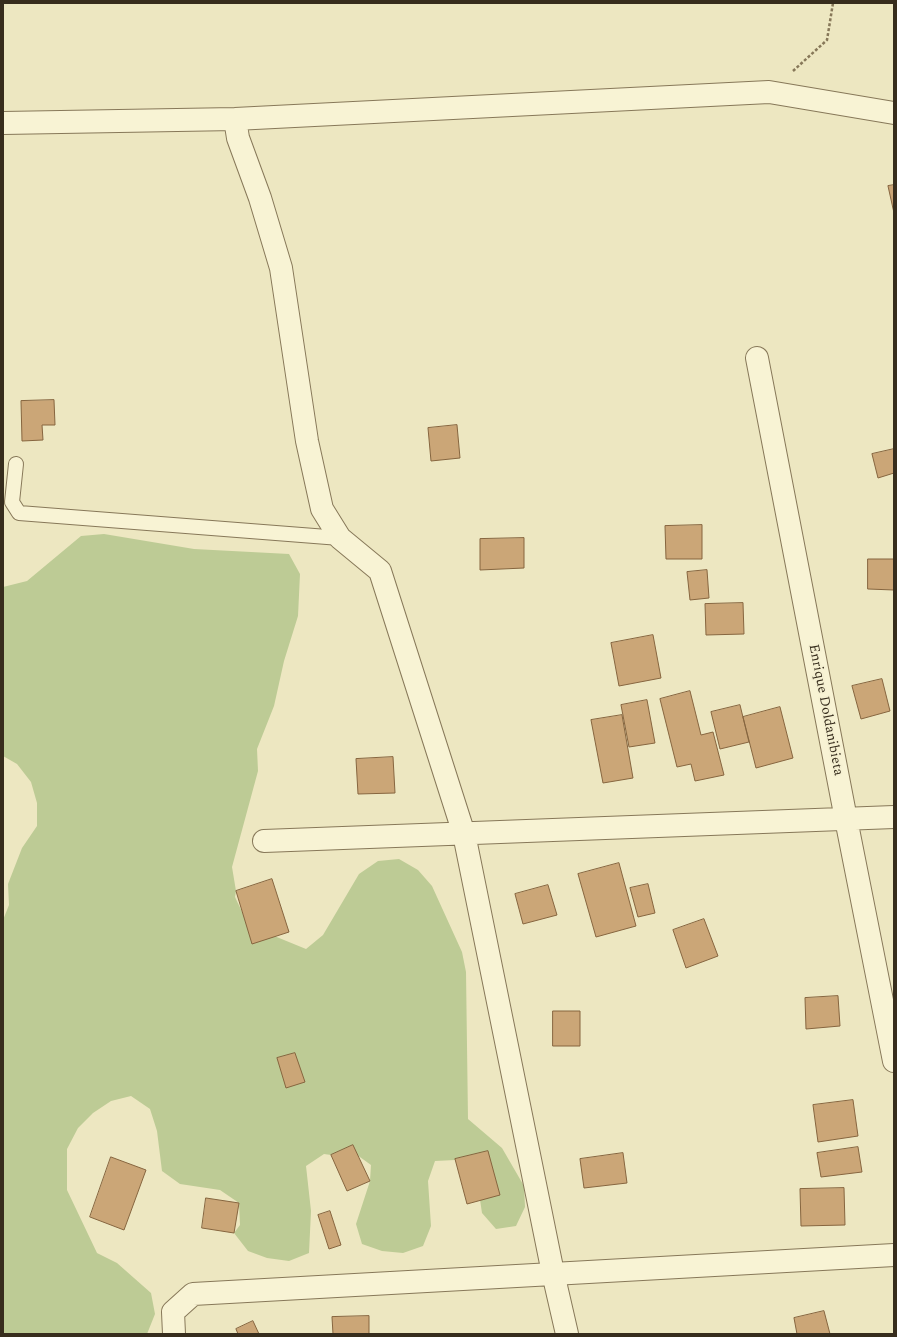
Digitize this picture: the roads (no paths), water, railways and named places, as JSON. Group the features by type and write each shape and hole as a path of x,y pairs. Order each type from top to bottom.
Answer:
{"street":[{"path":"3,123 235,119 769,92 894,113"},
{"path":"235,119 238,138 260,198 281,268 307,441 322,509 340,538 380,571 464,834 553,1273 567,1334"},
{"name":"Enrique Doldanibieta","path":"757,358 894,1061"},
{"path":"264,841 894,818"},
{"path":"174,1334 173,1312 193,1294 894,1255"}],"lane":[{"path":"16,464 12,502 19,513 340,538"}]}
